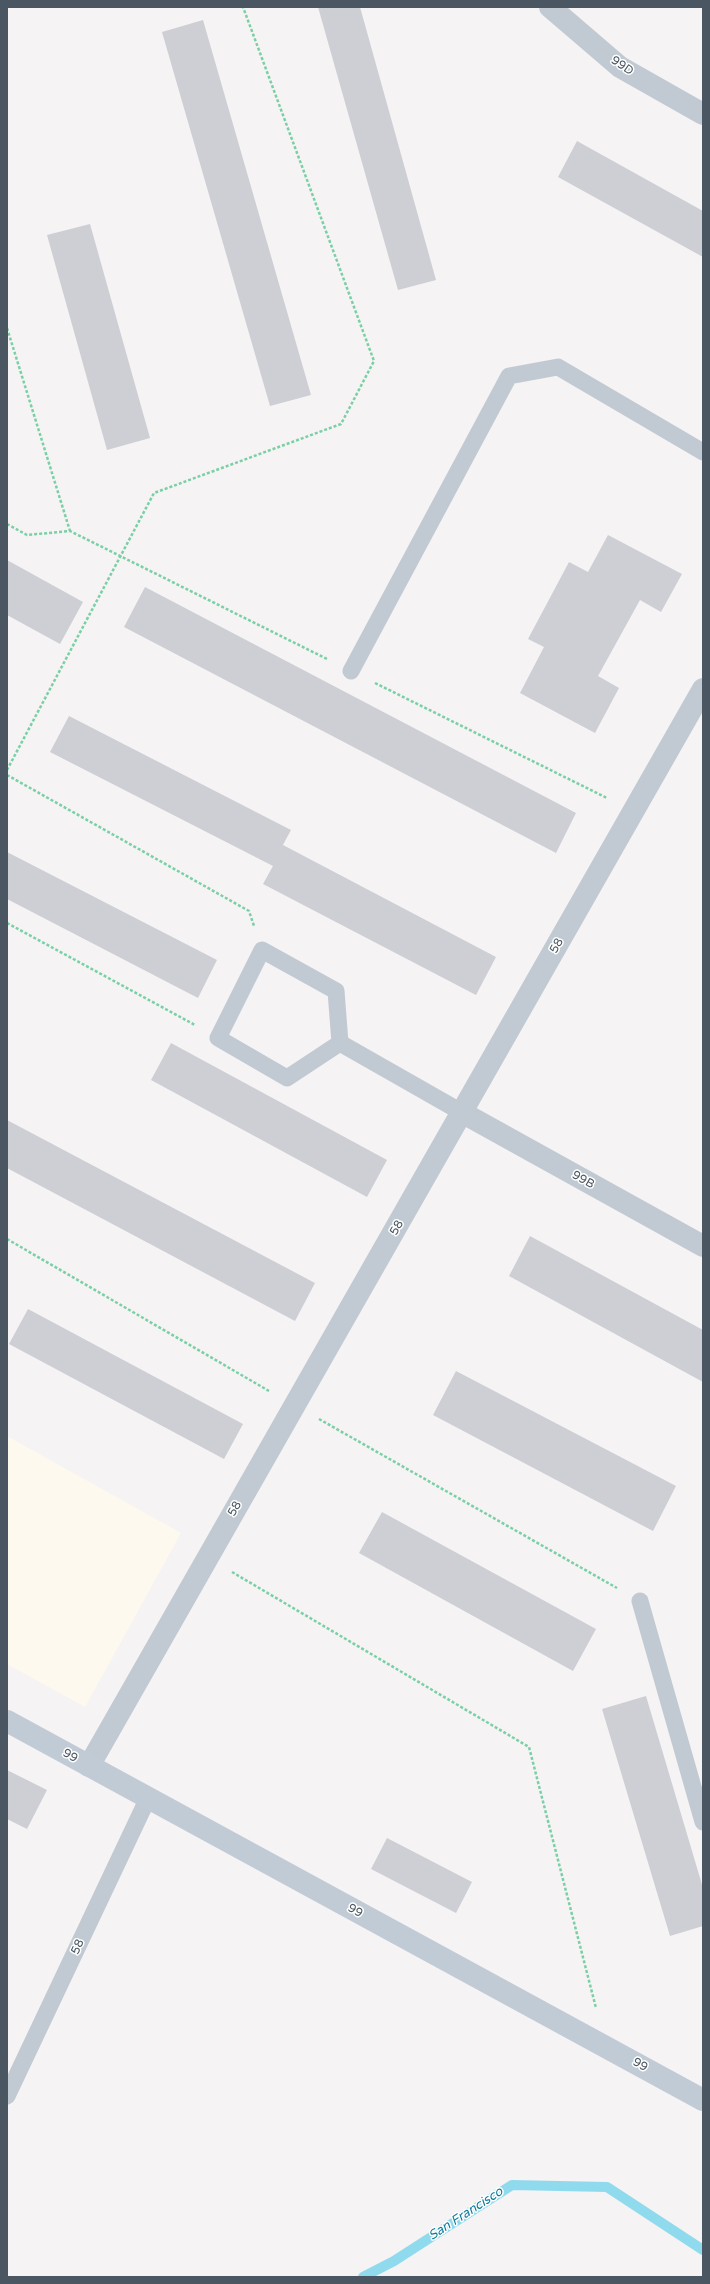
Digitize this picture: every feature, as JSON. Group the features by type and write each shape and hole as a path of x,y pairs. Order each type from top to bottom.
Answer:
{"street":[{"name":"99D","path":"550,7 620,67 703,114"},
{"name":"58","path":"89,1766 463,1113 703,689"},
{"name":"99B","path":"463,1113 703,1246"},
{"name":"99","path":"7,1721 703,2100"}],"lane":[{"path":"351,671 509,376 558,367 703,452"},
{"path":"262,950 336,991 340,1043 287,1078 218,1038 262,950"},
{"path":"340,1043 463,1113"},
{"path":"640,1601 703,1822"},
{"name":"58","path":"7,2096 148,1798"}],"path":[{"path":"7,770 154,493 341,424 374,361 243,7"},
{"path":"7,328 70,531"},
{"path":"7,524 27,535 70,531 633,811"},
{"path":"7,775 249,910 262,950"},
{"path":"7,923 218,1038"},
{"path":"7,1239 640,1601"},
{"path":"208,1557 529,1747 607,2048"}],"shaded area":[{"path":"7,1436 181,1533 85,1707 7,1664"}],"building":[{"path":"318,7 360,7 436,280 398,290"},
{"path":"203,20 311,395 270,406 162,32"},
{"path":"577,141 703,211 703,257 558,177"},
{"path":"90,224 150,438 107,450 47,235"},
{"path":"608,535 682,574 661,612 640,600 598,676 619,688 595,733 520,693 544,647 528,639 569,562 588,572"},
{"path":"7,560 83,602 60,644 7,615"},
{"path":"145,587 576,813 556,853 124,627"},
{"path":"69,716 291,830 278,854 283,845 496,957 476,995 263,884 273,866 50,752"},
{"path":"7,852 217,960 198,998 7,899"},
{"path":"171,1043 387,1160 367,1197 151,1080"},
{"path":"7,1120 315,1283 295,1321 7,1168"},
{"path":"530,1236 703,1330 703,1382 509,1276"},
{"path":"28,1309 243,1424 224,1459 9,1344"},
{"path":"456,1371 676,1486 653,1531 433,1415"},
{"path":"382,1512 596,1629 573,1671 359,1553"},
{"path":"646,1696 703,1888 703,1926 670,1936 602,1709"},
{"path":"7,1770 47,1790 27,1829 7,1819"},
{"path":"387,1838 472,1882 456,1913 371,1869"}],"waterway":[{"name":"San Francisco","path":"363,2277 394,2261 512,2185 607,2187 703,2250"}]}
